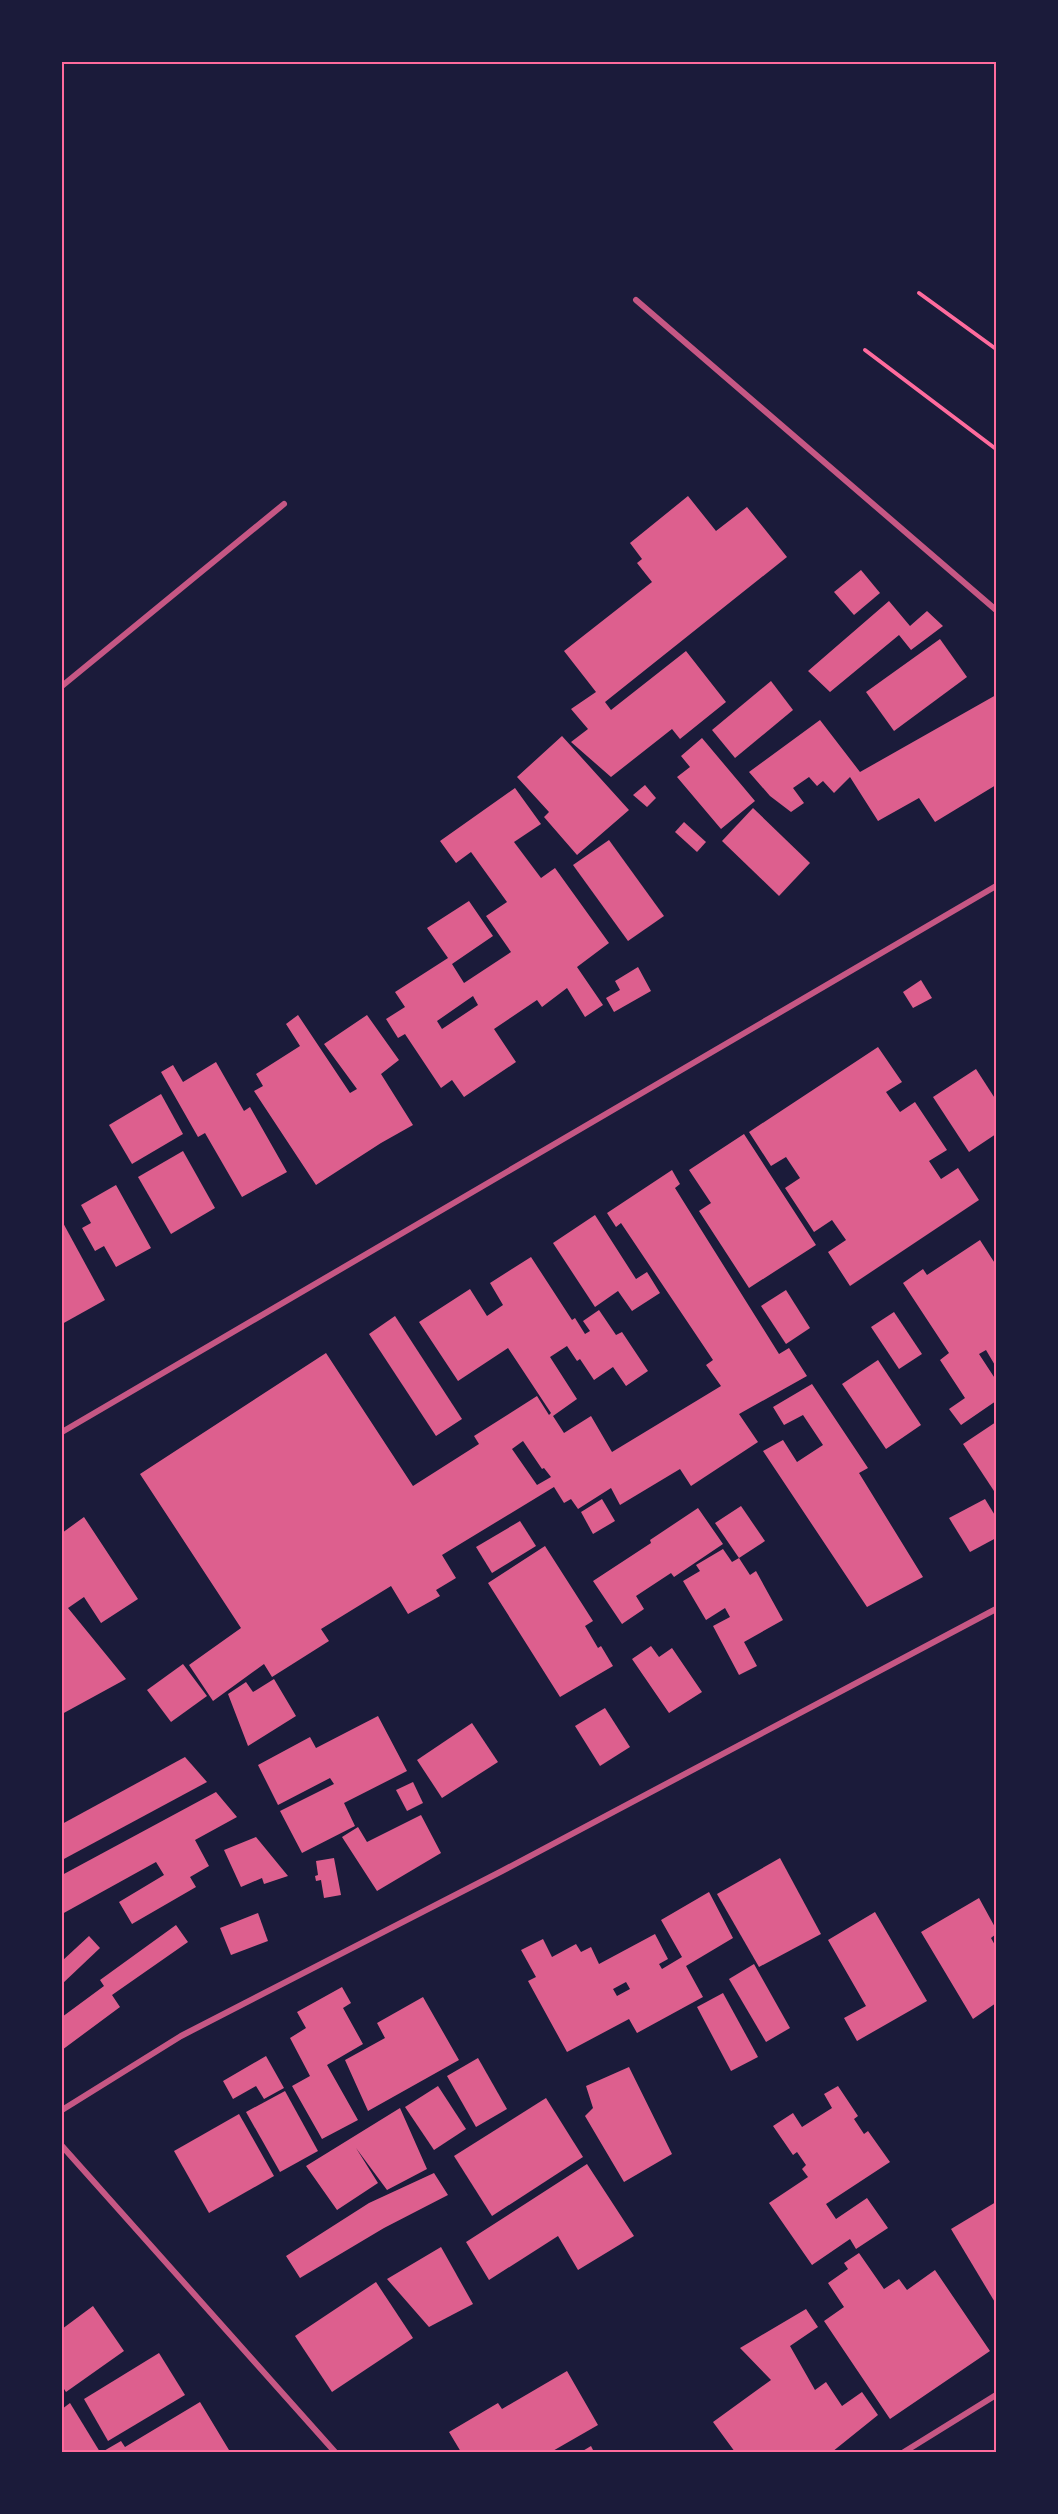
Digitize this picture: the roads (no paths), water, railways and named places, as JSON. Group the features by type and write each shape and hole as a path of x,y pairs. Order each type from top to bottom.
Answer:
{"street":[{"path":"636,300 996,610"},
{"path":"62,686 284,504"},
{"path":"62,1432 996,886"},
{"path":"62,2110 181,2036 502,1871 996,1610"},
{"path":"62,2146 335,2452"},
{"path":"904,2452 996,2395"}]}
